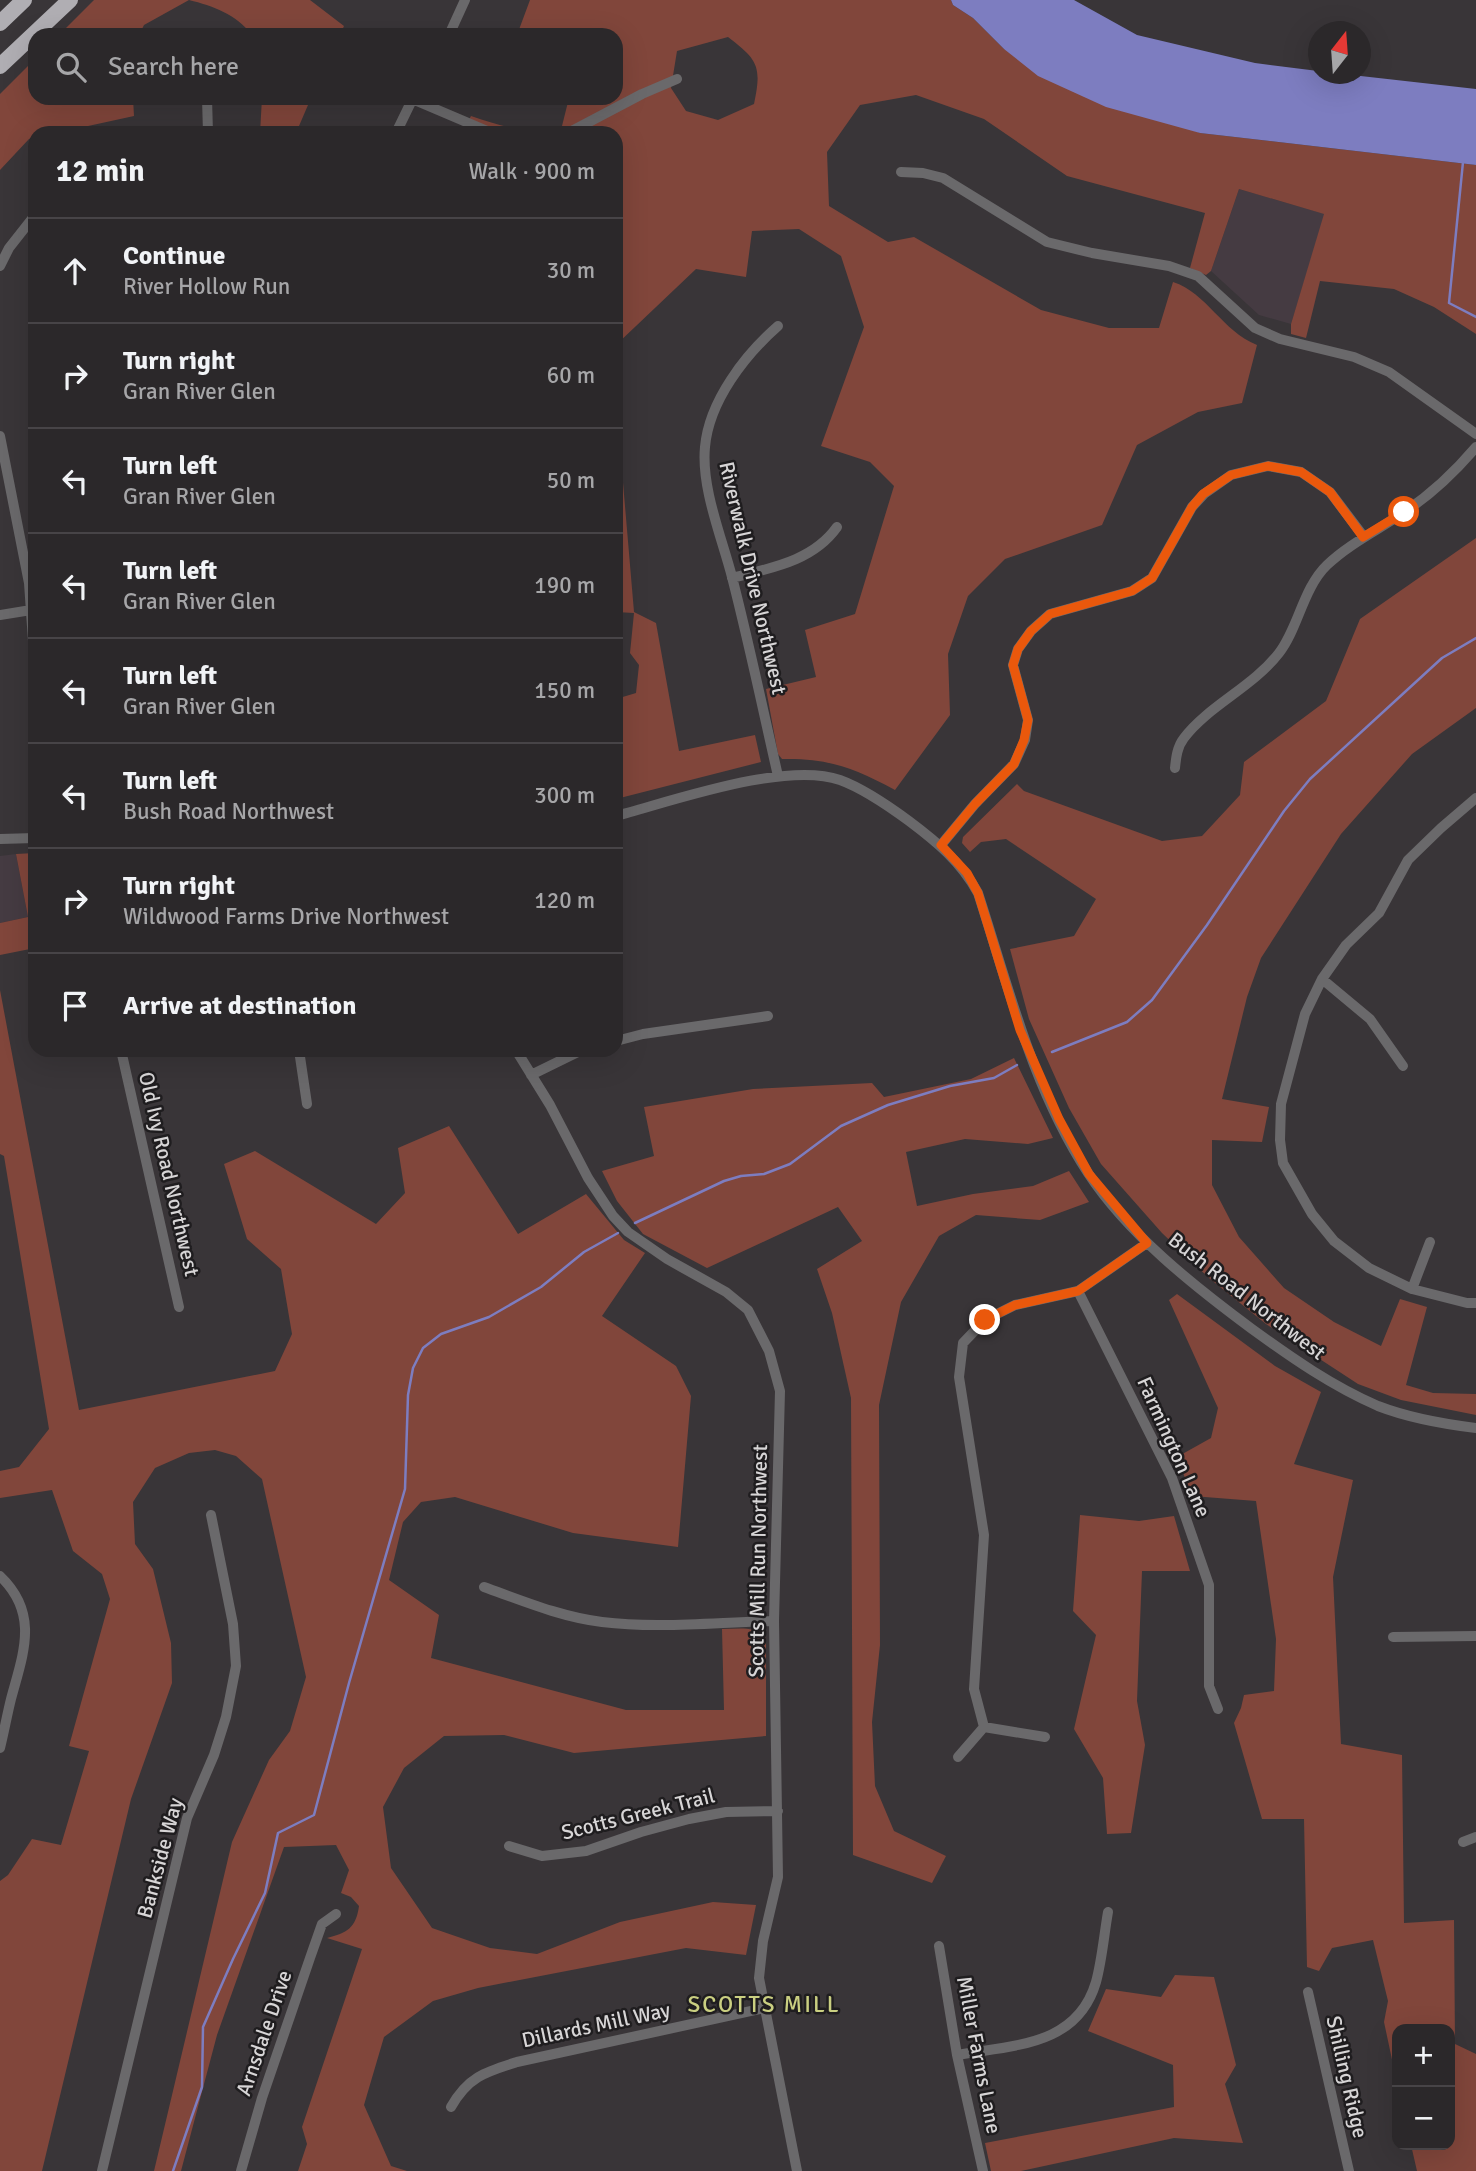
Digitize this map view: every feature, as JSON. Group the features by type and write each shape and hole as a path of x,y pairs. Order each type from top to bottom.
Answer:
{"highway":[{"path":"0,23 24,0"},
{"path":"41,28 70,0"},
{"path":"2,65 28,40"}],"street":[{"path":"452,28 465,0"},
{"path":"623,104 677,79"},
{"path":"207,105 208,126"},
{"path":"399,126 410,105"},
{"path":"429,105 476,126"},
{"path":"581,126 621,105"},
{"path":"901,172 923,173 943,178 1047,242 1169,266 1198,276 1255,328 1280,338 1354,357 1389,372 1476,434"},
{"path":"0,266 9,248 28,224"},
{"name":"Riverwalk Drive Northwest","path":"778,326 761,341 717,404 705,449 708,487 778,776"},
{"path":"0,436 28,564"},
{"path":"1175,768 1177,752 1183,739 1203,719 1242,690 1280,652 1306,596 1325,566 1446,481 1476,447"},
{"path":"941,845 975,804 1014,764 1024,740 1028,720 1013,665 1018,649 1031,631 1050,614 1132,591 1152,578 1185,517 1203,494 1231,475 1268,466 1301,472 1330,492 1363,537"},
{"path":"732,578 778,567 814,550 827,541 837,527"},
{"path":"0,615 28,610"},
{"name":"Bush Road Northwest","path":"778,776 809,775 839,780 895,810 941,845 967,873 978,893 1020,1030 1059,1119 1089,1174 1147,1243 1208,1296 1325,1381 1380,1407 1442,1424 1476,1427"},
{"path":"623,814 778,776"},
{"path":"1476,799 1408,860 1380,913 1346,945 1322,979 1305,1014 1281,1104 1280,1140 1283,1163 1312,1214 1334,1241 1369,1268 1412,1289 1466,1303 1476,1303"},
{"path":"0,839 28,838"},
{"path":"1322,979 1370,1019 1403,1066"},
{"path":"623,1039 768,1016"},
{"name":"Old Ivy Road Northwest","path":"123,1057 179,1307"},
{"path":"300,1057 307,1104"},
{"name":"Scotts Mill Run Northwest","path":"520,1057 613,1216 628,1232 667,1259 717,1286 748,1310 769,1351 780,1391 774,1620 778,1877 763,1941 759,1978 797,2171"},
{"path":"531,1075 568,1057"},
{"path":"1412,1289 1430,1242"},
{"path":"984,1727 974,1689 984,1535 958,1377 963,1343 985,1320 1015,1305 1078,1291 1147,1243"},
{"name":"Farmington Lane","path":"1078,1291 1172,1478 1205,1572 1209,1585 1209,1686 1218,1709"},
{"name":"Bankside Way","path":"102,2171 184,1829 214,1755 226,1717 236,1666 233,1624 211,1515"},
{"path":"0,1576 14,1592 23,1612 27,1633 5,1702 0,1748"},
{"path":"484,1587 541,1608 600,1622 625,1624 774,1620"},
{"path":"1393,1637 1476,1636"},
{"path":"984,1727 1045,1737"},
{"path":"958,1757 984,1727"},
{"name":"Scotts Greek Trail","path":"509,1846 542,1856 586,1851 689,1819 726,1812 778,1811"},
{"path":"1463,1842 1476,1837"},
{"path":"957,2055 1041,2039 1067,2028 1086,2006 1097,1980 1108,1912"},
{"name":"Arnsdale Drive","path":"241,2171 262,2098 322,1924 336,1914"},
{"name":"Miller Farms Lane","path":"939,1946 957,2055 983,2171"},
{"name":"Shilling Ridge","path":"1308,1992 1349,2171"},
{"name":"Dillards Mill Way","path":"450,2107 461,2088 490,2071 517,2062 765,2008"}],"shaded area":[{"path":"94,0 189,0 142,28 66,28"},
{"path":"189,0 310,0 344,26 246,28 224,12"},
{"path":"530,0 951,0 953,5 973,18 1004,49 1200,133 1476,165 1476,334 1434,307 1394,289 1320,281 1306,338 1291,334 1291,324 1324,214 1239,189 1211,271 1206,275 1190,268 1205,213 1067,176 984,119 916,95 860,105 827,152 829,206 888,242 914,237 1041,310 1109,328 1159,328 1173,282 1196,295 1234,331 1257,345 1242,403 1198,412 1137,445 1102,525 1005,559 968,596 948,654 950,715 895,790 841,766 814,760 782,759 778,754 766,689 816,677 805,630 855,614 894,486 870,462 821,446 864,327 841,256 799,229 752,231 746,277 696,269 623,338 623,126 562,126 567,105 623,105 623,28 520,28","holes":["728,37 752,58 757,72 754,104 718,120 686,111 671,88 677,51"]},
{"path":"28,66 28,105 133,105 134,116 88,126 28,126 28,140 0,170 0,94"},
{"path":"262,105 308,105 299,126 260,126"},
{"path":"471,116 505,126 466,126"},
{"path":"1239,189 1325,214 1291,324 1259,315 1211,271"},
{"path":"623,482 634,612 656,623 679,751 755,735 761,762 623,797 623,697 636,693 639,665 630,653 634,613 623,612"},
{"path":"1476,538 1476,708 1412,754 1341,834 1261,958 1247,997 1222,1099 1269,1107 1262,1142 1212,1140 1212,1185 1239,1237 1284,1288 1334,1322 1381,1346 1400,1299 1427,1307 1406,1385 1433,1393 1476,1394 1476,1415 1401,1400 1358,1384 1266,1324 1209,1278 1162,1233 1101,1164 1069,1108 1029,1019 1010,949 1074,936 1096,899 1006,839 981,842 970,852 962,843 963,837 1017,784 1024,791 1162,841 1202,836 1240,795 1244,762 1326,701 1360,619"},
{"path":"28,853 28,917 16,854"},
{"path":"16,854 28,917 0,923 0,856"},
{"path":"28,917 28,949 0,955 0,923"},
{"path":"0,990 79,1410 275,1371 292,1334 281,1269 247,1239 224,1164 255,1151 376,1224 405,1193 398,1148 449,1126 518,1234 586,1194 624,1240 645,1253 602,1316 676,1366 691,1396 678,1547 573,1533 455,1497 421,1502 403,1522 389,1580 439,1615 431,1658 626,1710 724,1710 722,1629 757,1631 766,1638 766,1736 574,1753 504,1735 444,1736 404,1768 383,1807 391,1868 432,1928 490,1948 537,1954 620,1922 713,1902 756,1905 746,1955 686,1948 478,1988 433,2001 384,2037 364,2105 391,2166 407,2171 298,2171 307,2144 302,2127 362,1949 327,1938 340,1934 353,1924 359,1906 351,1897 341,1893 349,1870 336,1845 284,1847 217,2035 181,2171 154,2171 232,1842 269,1760 290,1731 306,1677 262,1479 236,1456 215,1450 189,1453 155,1468 133,1502 135,1544 153,1569 171,1643 172,1683 131,1799 42,2171 0,2171 0,1881 8,1875 32,1839 61,1845 89,1751 69,1746 110,1599 102,1574 73,1551 52,1490 0,1498 0,1471 19,1467 49,1429 4,1156 0,1154"},
{"path":"1014,1058 1053,1138 1028,1144 965,1139 906,1152 917,1206 973,1194 1033,1186 1069,1171 1089,1202 1040,1220 976,1215 939,1236 901,1302 879,1405 880,1645 872,1722 875,1786 894,1831 946,1856 932,1883 853,1855 851,1398 832,1313 817,1269 862,1241 838,1207 707,1268 643,1234 617,1201 602,1171 654,1156 644,1107 753,1089 872,1083 884,1097 971,1079"},
{"path":"1177,1294 1275,1366 1321,1392 1294,1464 1353,1480 1333,1577 1341,1744 1402,1755 1404,1923 1454,1920 1455,2024 1392,2024 1392,2060 1384,2022 1388,2001 1373,1940 1332,1948 1319,1971 1307,1967 1304,1819 1262,1819 1234,1723 1244,1695 1274,1691 1276,1639 1256,1501 1192,1496 1177,1457 1211,1438 1218,1408 1169,1300"},
{"path":"1080,1515 1139,1521 1174,1516 1190,1571 1142,1571 1137,1701 1145,1745 1131,1833 1107,1834 1103,1778 1074,1729 1096,1635 1073,1611"},
{"path":"1175,1975 1214,1977 1236,2065 1225,2084 1243,2143 1174,2138 1021,2171 991,2171 985,2143 1174,2107 1173,2065 1088,2031 1106,1989 1161,1997"},
{"path":"1455,2044 1476,2054 1476,2171 1417,2171 1412,2150 1455,2150"}],"water":[{"path":"951,0 1074,0 1137,35 1255,63 1308,70 1308,84 1371,84 1371,77 1476,89 1476,165 1200,133 1106,107 1038,76 1004,49 973,18 953,5"}],"waterway":[{"path":"1463,162 1449,303 1476,317"},
{"path":"1052,1052 1127,1022 1152,1000 1207,925 1284,811 1310,779 1442,658 1476,638"},
{"path":"635,1223 724,1181 764,1174 790,1164 841,1126 888,1105 950,1086 994,1078 1017,1065"},
{"path":"173,2171 202,2087 203,2027 265,1893 278,1833 314,1815 405,1489 408,1395 413,1368 423,1348 441,1334 489,1317 541,1287 584,1252 618,1233"}],"district":[{"name":"SCOTTS MILL","path":"764,2004"}],"route":[{"path":"985,1320 1015,1305 1078,1291 1147,1243 1089,1174 1059,1119 1020,1030 978,893 967,873 941,845 975,804 1014,764 1024,740 1028,720 1013,665 1018,649 1031,631 1050,614 1132,591 1152,578 1192,507 1203,494 1231,475 1268,466 1301,472 1330,492 1363,537 1404,512"}]}
